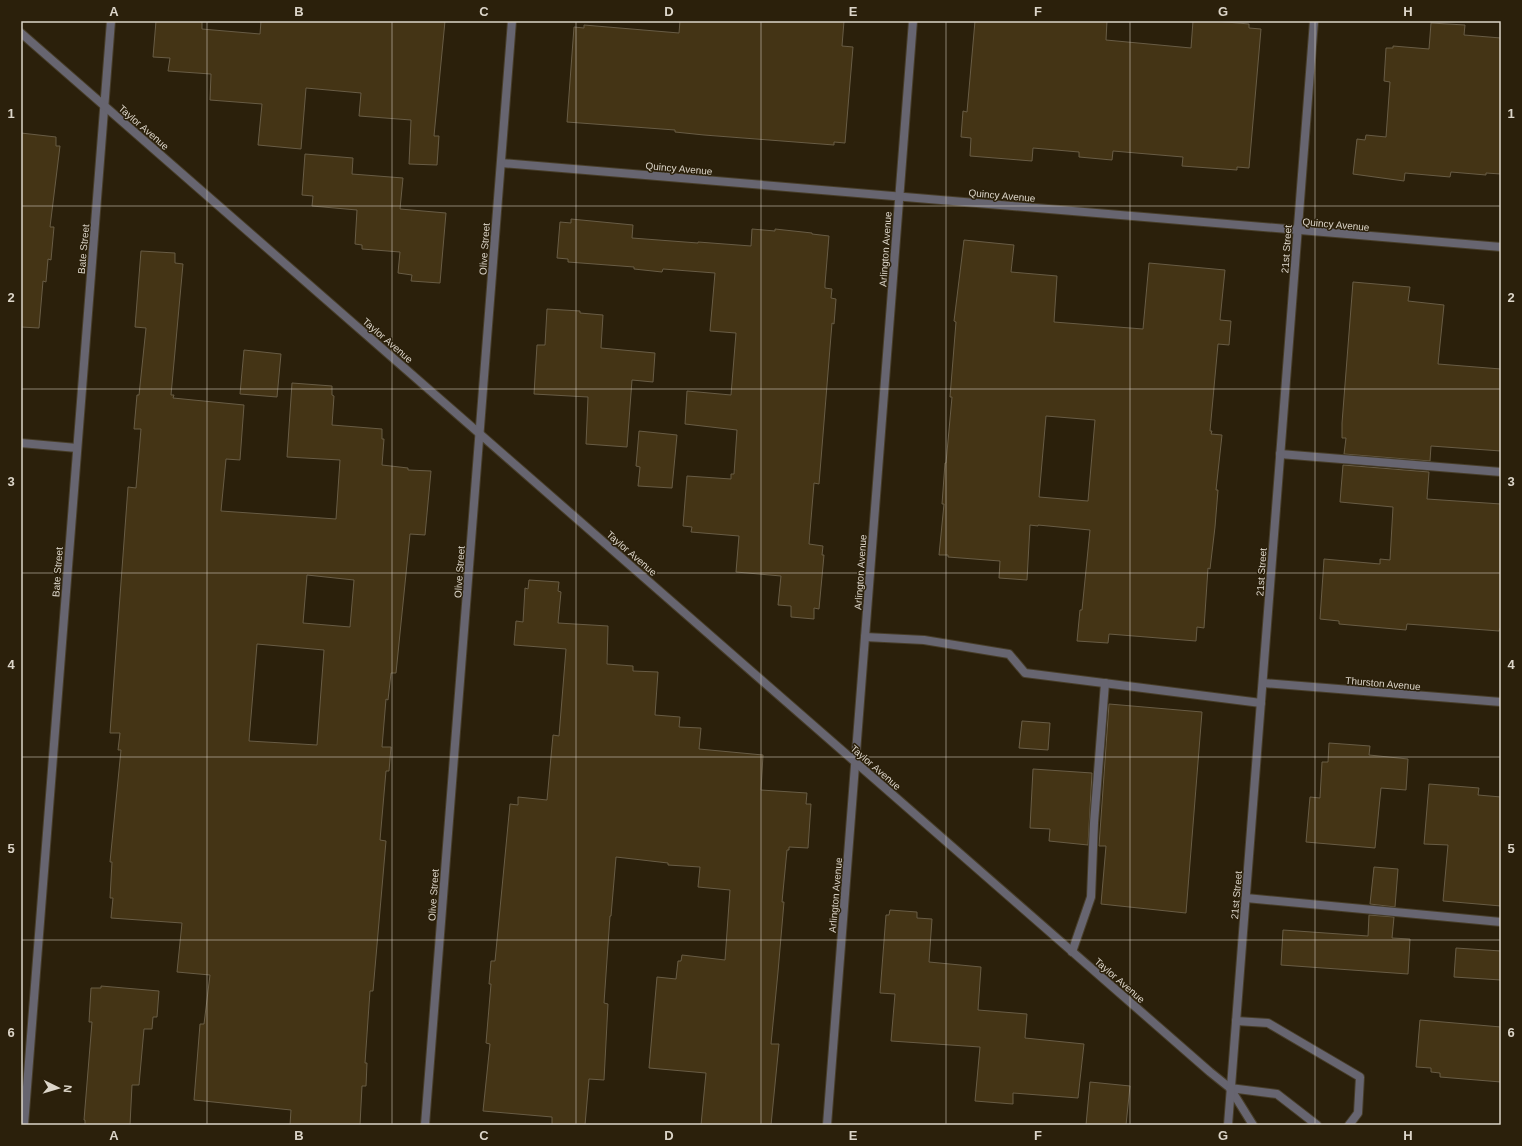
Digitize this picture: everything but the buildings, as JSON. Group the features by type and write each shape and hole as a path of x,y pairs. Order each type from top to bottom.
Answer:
{"street":[{"name":"Bate Street","path":"24,1125 111,21"},
{"name":"Olive Street","path":"425,1125 512,21"},
{"name":"Arlington Avenue","path":"827,1125 913,21"},
{"name":"21st Street","path":"1228,1125 1314,21"},
{"name":"Taylor Avenue","path":"21,33 1072,952 1230,1088 1253,1125"},
{"name":"Quincy Avenue","path":"501,163 1501,247"},
{"path":"21,444 77,448"},
{"path":"1280,454 1501,472"},
{"path":"865,637 924,640 1009,654 1025,673 1261,703"},
{"path":"1072,952 1091,897 1094,823 1105,683"},
{"name":"Thurston Avenue","path":"1263,683 1501,702"},
{"path":"1246,898 1501,922"},
{"path":"1236,1021 1268,1023 1360,1077 1358,1113 1349,1125"},
{"path":"1230,1088 1277,1094 1317,1125"}]}
